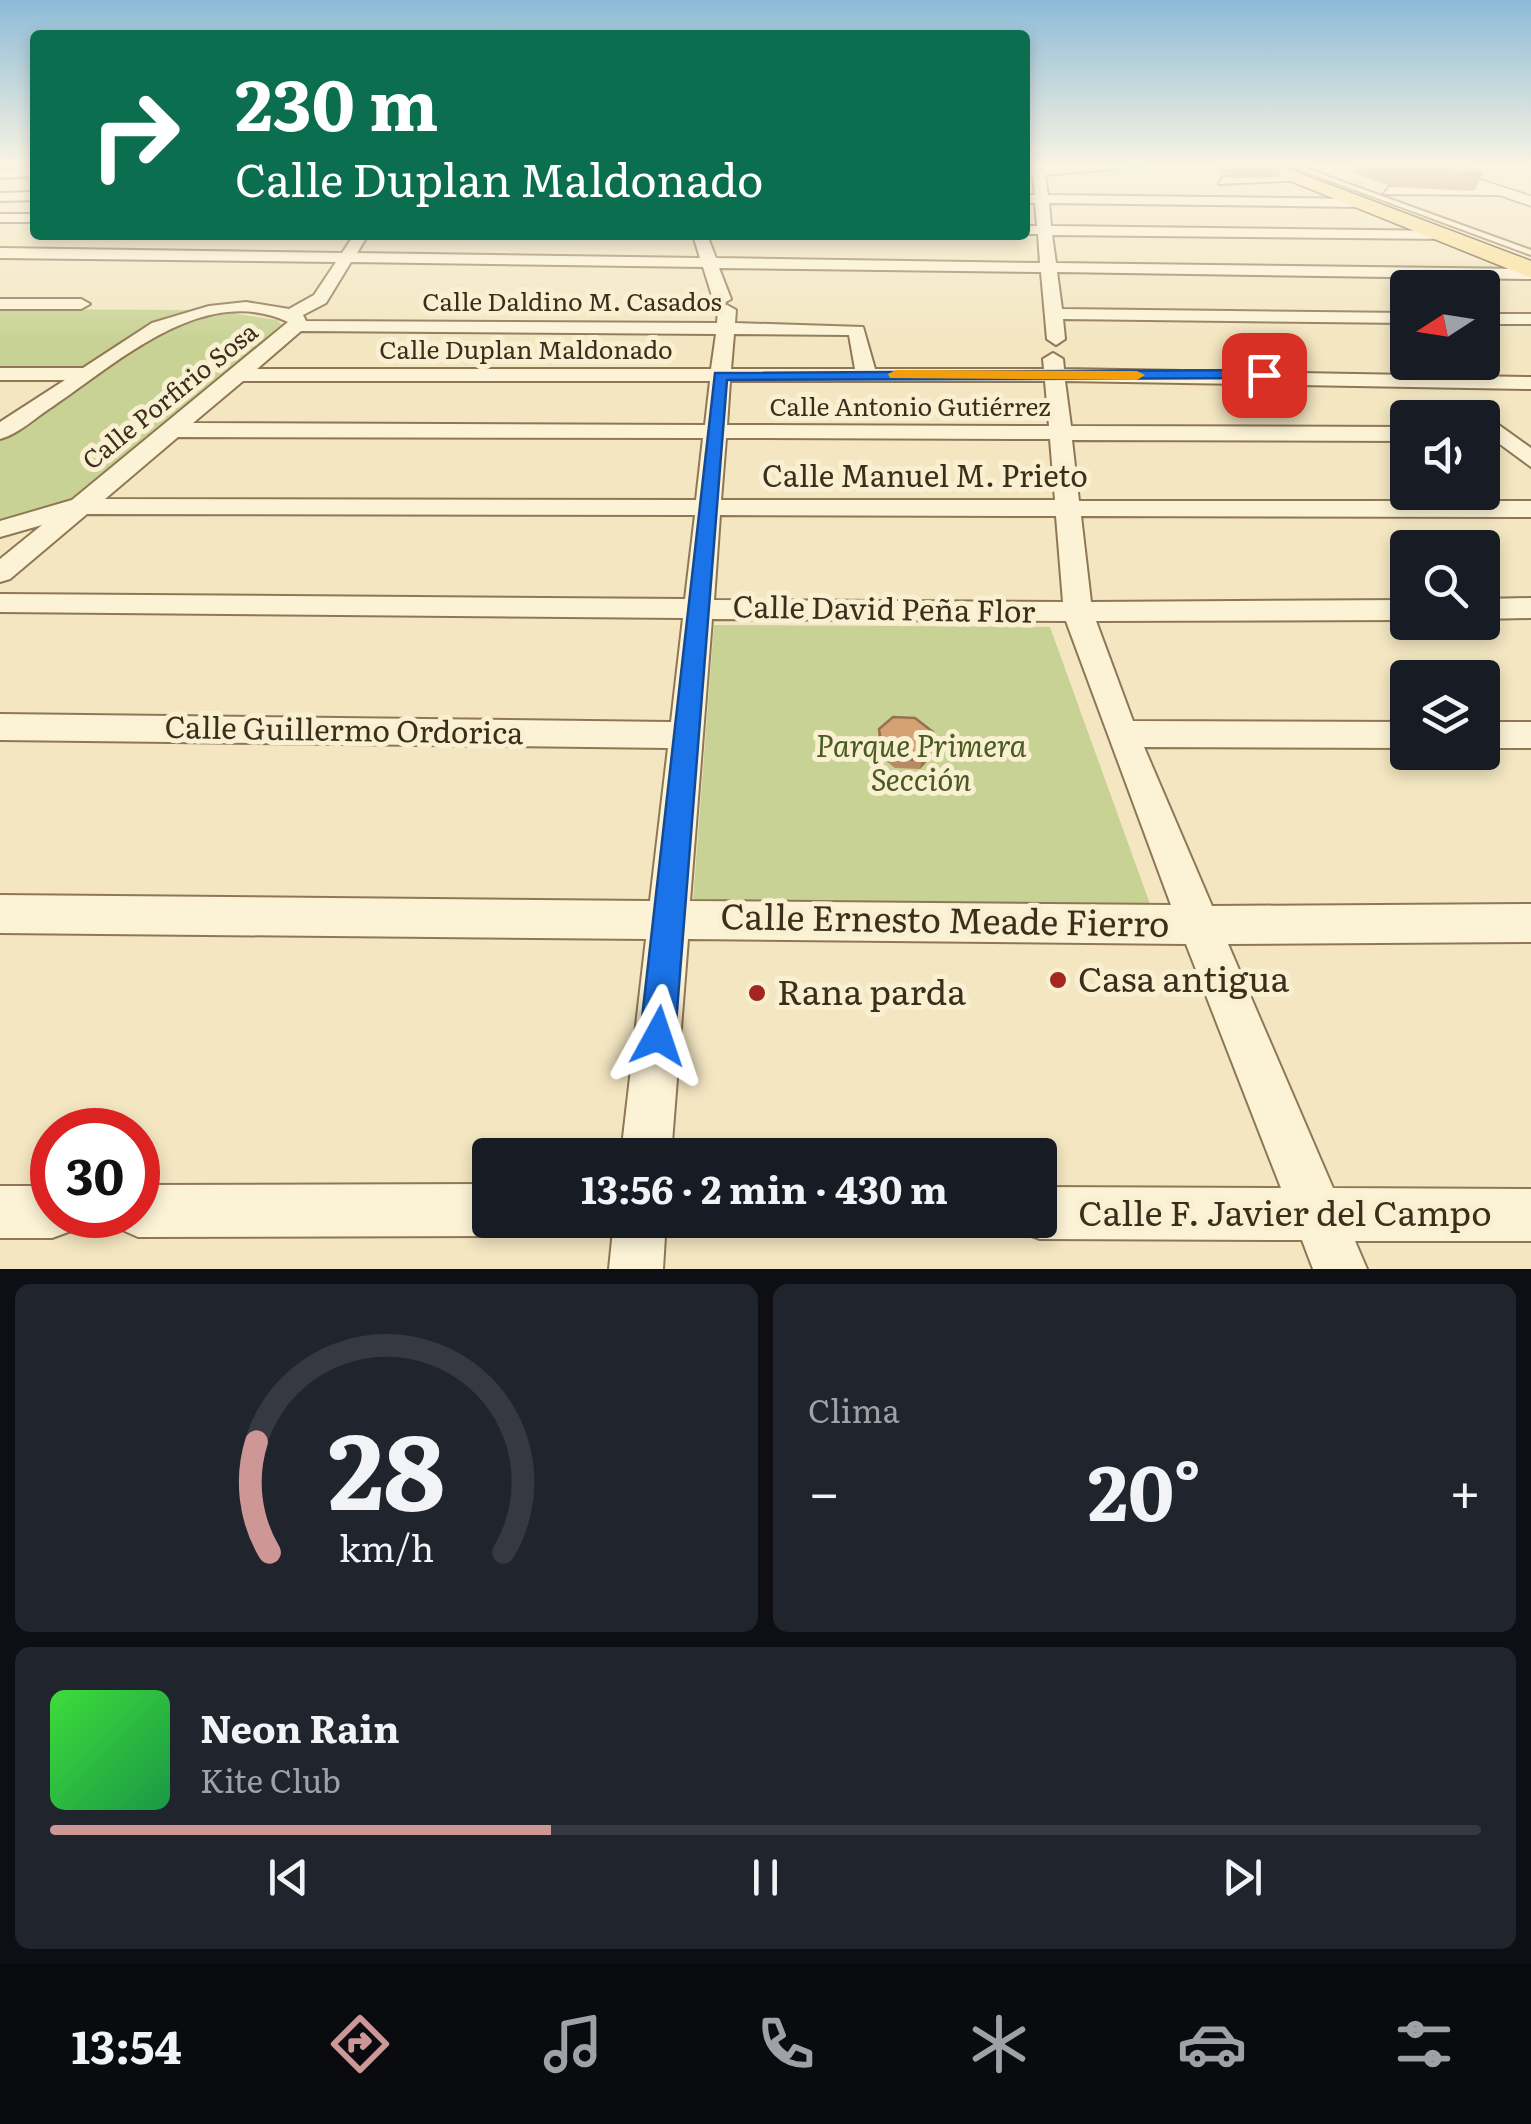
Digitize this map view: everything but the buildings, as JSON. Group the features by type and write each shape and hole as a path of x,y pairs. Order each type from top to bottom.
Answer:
{"main road":[{"path":"1421,225 1531,272"},
{"path":"1482,225 1531,243"}],"street":[{"path":"1043,225 1078,614 1121,734 1340,1269"},
{"path":"1030,230 1446,235"},
{"path":"294,320 320,299 358,240"},
{"path":"648,1138 725,312 702,240"},
{"path":"0,253 1531,272"},
{"path":"468,284 485,259"},
{"path":"543,276 552,260"},
{"path":"0,304 81,304"},
{"name":"Calle Porfirio Sosa","path":"0,432 175,320 234,309 294,320"},
{"name":"Calle Daldino M. Casados","path":"294,320 725,312 856,331 866,374"},
{"path":"1052,314 1390,318"},
{"path":"1500,319 1531,320"},
{"name":"Calle Porfirio Sosa","path":"0,573 240,375 294,320"},
{"name":"Calle Duplan Maldonado","path":"240,375 866,374 1054,357 1390,376"},
{"path":"0,374 88,374"},
{"path":"1435,380 1457,400"},
{"name":"Calle Duplan Maldonado","path":"1472,380 1531,383"},
{"name":"Calle Antonio Gutiérrez","path":"172,430 1062,436 1390,434"},
{"path":"1500,437 1531,460"},
{"path":"0,529 79,506"},
{"name":"Calle Manuel M. Prieto","path":"79,506 708,510 1531,508"},
{"name":"Calle David Peña Flor","path":"0,604 700,606 1078,614 1390,610"},
{"path":"1500,609 1531,608"},
{"name":"Calle Guillermo Ordorica","path":"0,727 687,735"},
{"path":"1121,734 1390,735"},
{"path":"1500,735 1531,735"},
{"name":"Calle Ernesto Meade Fierro","path":"0,914 669,917 1200,925 1531,923"},
{"path":"160,1211 472,1210"},
{"path":"0,1212 30,1212"},
{"name":"Calle F. Javier del Campo","path":"1057,1213 1531,1214"},
{"path":"636,1269 639,1238"}],"lane":[{"path":"1453,225 1531,253"}],"green space":[{"path":"0,309 196,311 83,373 0,372"},
{"path":"230,313 277,320 283,326 281,335 72,498 0,525 0,440 166,327"},
{"name":"Parque Primera Sección","path":"714,625 1050,627 1150,904 693,900"}],"slow traffic":[{"path":"896,374 1137,375"}],"place":[{"name":"Casa antigua","path":"1058,980"},
{"name":"Rana parda","path":"757,993"}],"route":[{"path":"658,1036 720,376 1264,375"}]}
